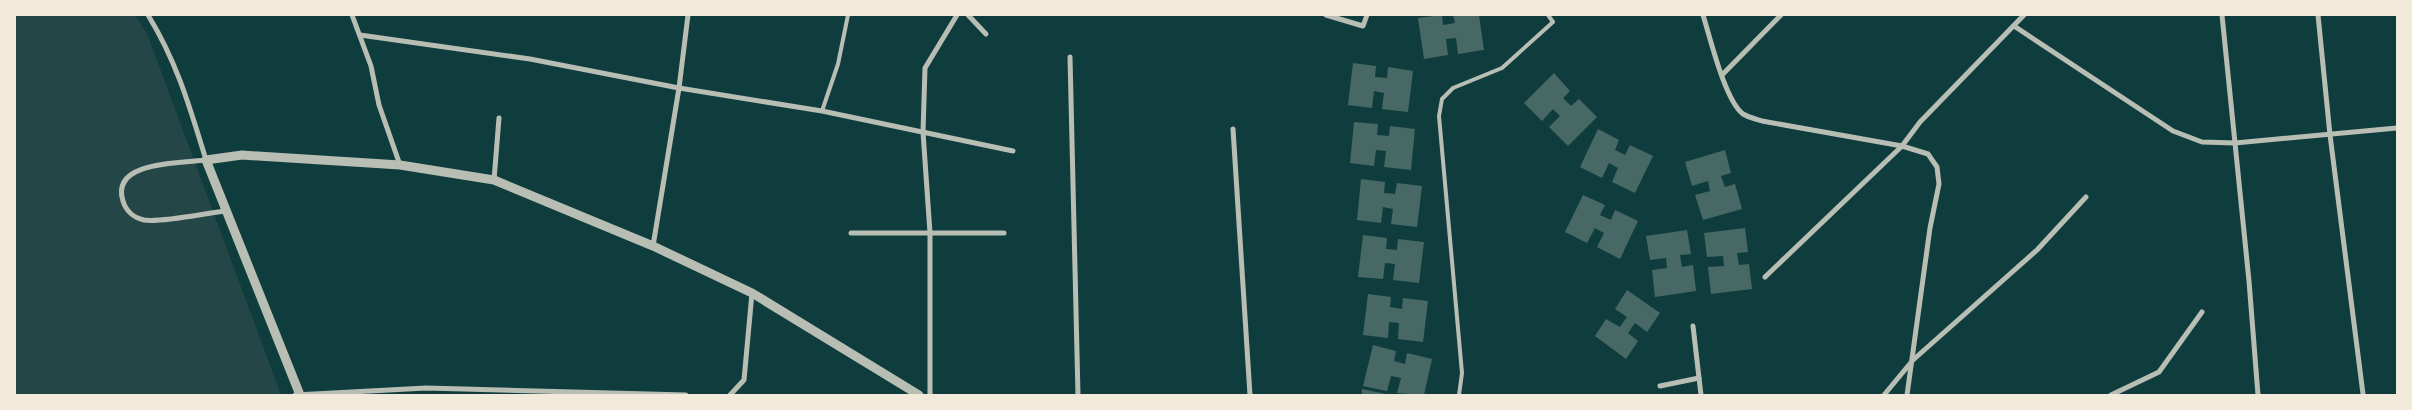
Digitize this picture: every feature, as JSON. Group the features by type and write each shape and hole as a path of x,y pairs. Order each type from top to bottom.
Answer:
{"street":[{"path":"148,15 164,40 184,86 206,160 225,211 300,395"},
{"path":"352,15 371,66 379,105 400,165"},
{"path":"653,246 679,88 688,15"},
{"path":"930,395 930,233 923,132 925,68 957,15"},
{"path":"968,15 986,34"},
{"path":"1326,15 1362,26 1367,15"},
{"path":"1703,15 1722,75 1732,99 1743,114 1762,121 1902,146 1928,154 1938,167 1939,184 1930,228 1907,395"},
{"path":"1722,75 1781,15"},
{"path":"1765,277 1902,146 1920,122 2024,15"},
{"path":"2222,15 2258,395"},
{"path":"2318,15 2330,135 2363,394"},
{"path":"2014,26 2173,131 2202,142 2235,143 2397,128"},
{"path":"360,35 530,59 679,88 822,111 1013,151"},
{"path":"1070,57 1078,395"},
{"path":"494,180 499,118"},
{"path":"1233,129 1250,395"},
{"path":"225,211 144,220 131,214 123,203 120,193 122,183 132,172 144,168 242,154 400,165 494,180 653,246 752,293 919,395"},
{"path":"1884,395 1913,360 2037,250 2086,197"},
{"path":"851,233 1004,233"},
{"path":"730,395 744,380 752,293"},
{"path":"2111,395 2159,372 2202,312"},
{"path":"1693,326 1700,395"},
{"path":"1660,386 1699,378"},
{"path":"295,395 426,388 686,395"}],"lane":[{"path":"822,111 838,64 848,15"},
{"path":"1459,395 1462,373 1439,116 1442,99 1453,88 1502,68 1553,22 1548,15"}],"shaded area":[{"path":"15,15 135,15 148,36 281,395 15,395"}],"building":[{"path":"1442,15 1443,25 1455,23 1453,15 1479,15 1484,50 1458,54 1456,38 1446,39 1448,55 1424,59 1418,18"},
{"path":"1353,63 1376,66 1375,77 1387,78 1388,67 1413,71 1408,112 1382,109 1384,93 1374,91 1372,108 1348,105"},
{"path":"1554,73 1570,91 1563,98 1571,106 1579,99 1597,117 1568,146 1549,127 1560,116 1553,109 1542,121 1524,103"},
{"path":"1354,122 1378,124 1377,135 1389,136 1390,126 1415,129 1411,170 1384,167 1386,151 1376,150 1374,166 1350,163"},
{"path":"1598,129 1619,140 1615,150 1625,155 1630,145 1653,156 1635,193 1612,182 1618,168 1609,163 1602,178 1580,167"},
{"path":"1725,150 1731,173 1721,176 1725,187 1735,184 1742,209 1703,220 1695,195 1710,191 1708,181 1692,186 1685,162"},
{"path":"1361,179 1385,182 1384,193 1395,194 1397,183 1422,186 1417,227 1391,224 1393,209 1383,207 1381,223 1357,220"},
{"path":"1583,195 1605,205 1600,215 1611,220 1615,210 1638,221 1620,259 1597,247 1604,233 1595,228 1587,243 1565,232"},
{"path":"1745,228 1748,252 1737,253 1739,265 1749,264 1752,289 1711,294 1708,267 1724,266 1723,256 1707,257 1704,233"},
{"path":"1687,230 1691,254 1680,255 1682,267 1693,265 1696,291 1655,297 1652,270 1667,268 1666,258 1650,260 1646,236"},
{"path":"1363,235 1387,238 1386,249 1397,250 1398,239 1424,242 1419,283 1393,280 1395,264 1385,263 1383,279 1358,277"},
{"path":"1627,290 1660,313 1647,332 1635,323 1628,333 1638,341 1626,359 1595,336 1606,319 1620,327 1627,317 1615,309"},
{"path":"1368,294 1391,297 1390,307 1402,309 1403,298 1428,301 1423,342 1398,339 1399,323 1389,322 1388,338 1363,335"},
{"path":"1373,345 1396,351 1394,361 1405,364 1407,353 1432,359 1424,395 1397,393 1401,378 1391,376 1387,391 1363,386"},
{"path":"1362,389 1386,394 1362,395"}]}
